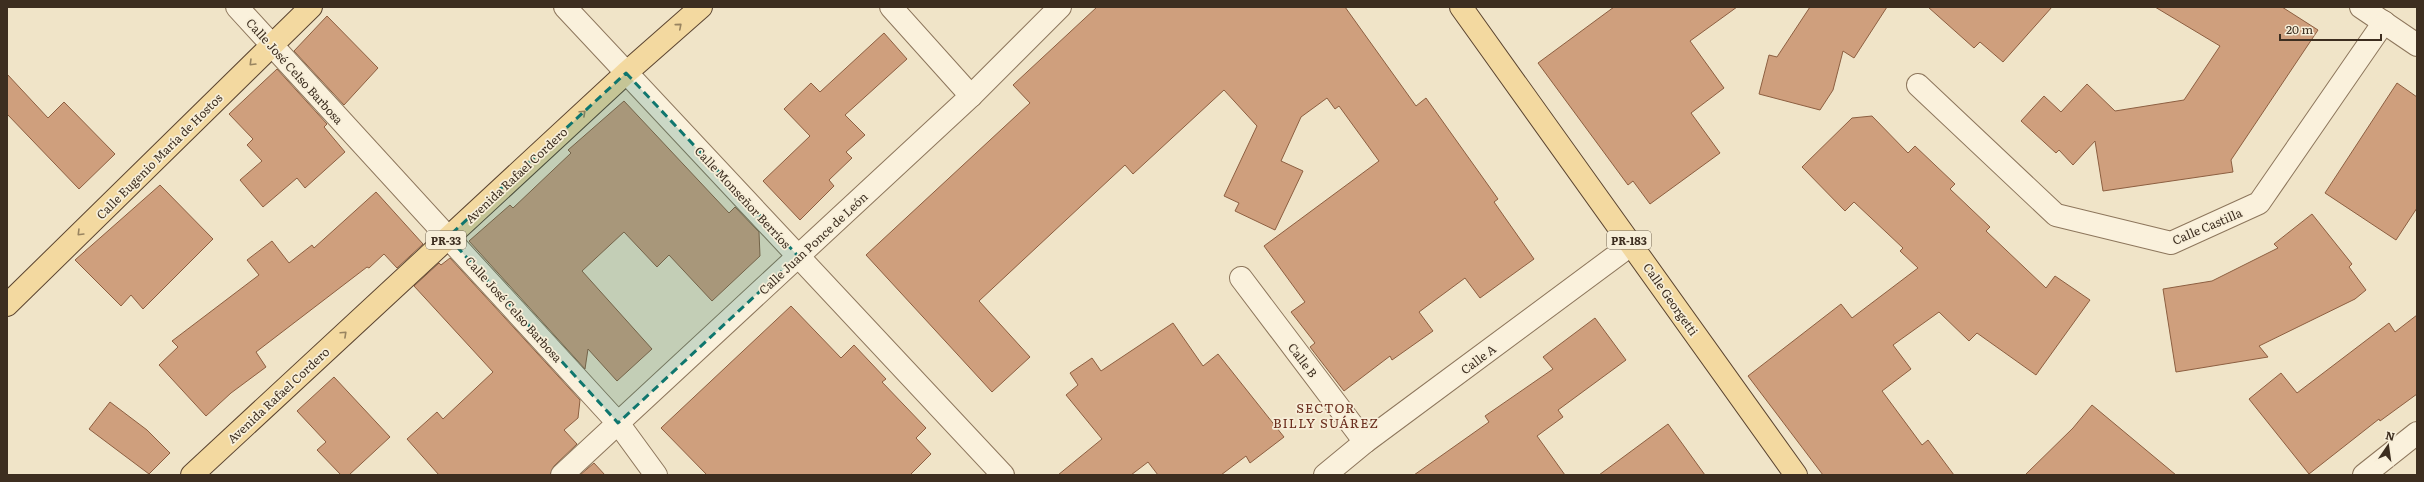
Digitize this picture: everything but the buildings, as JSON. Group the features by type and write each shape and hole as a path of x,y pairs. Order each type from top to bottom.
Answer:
{"main road":[{"name":"Calle Eugenio María de Hostos","path":"7,305 311,7"},
{"name":"Avenida Rafael Cordero","path":"192,475 626,73 701,7"},
{"name":"Calle Georgetti","path":"1461,7 1796,475"}],"street":[{"name":"Calle José Celso Barbosa","path":"237,7 618,423 656,475"},
{"name":"Calle Monseñor Berríos","path":"565,7 1003,475"},
{"path":"890,7 971,96"},
{"name":"Calle Juan Ponce de León","path":"562,475 971,96 1060,7"},
{"path":"2362,7 2417,44"},
{"name":"Calle Castilla","path":"1918,84 2056,216 2171,243 2259,203 2384,22"},
{"name":"Calle A","path":"1325,475 1365,442 1632,244"},
{"name":"Calle B","path":"1241,278 1365,442"},
{"path":"2364,475 2417,434"}],"highlighted area":[{"path":"626,73 798,256 618,423 448,237"}],"district":[{"name":"SECTOR BILLY SUÁREZ","path":"1326,414"}]}
